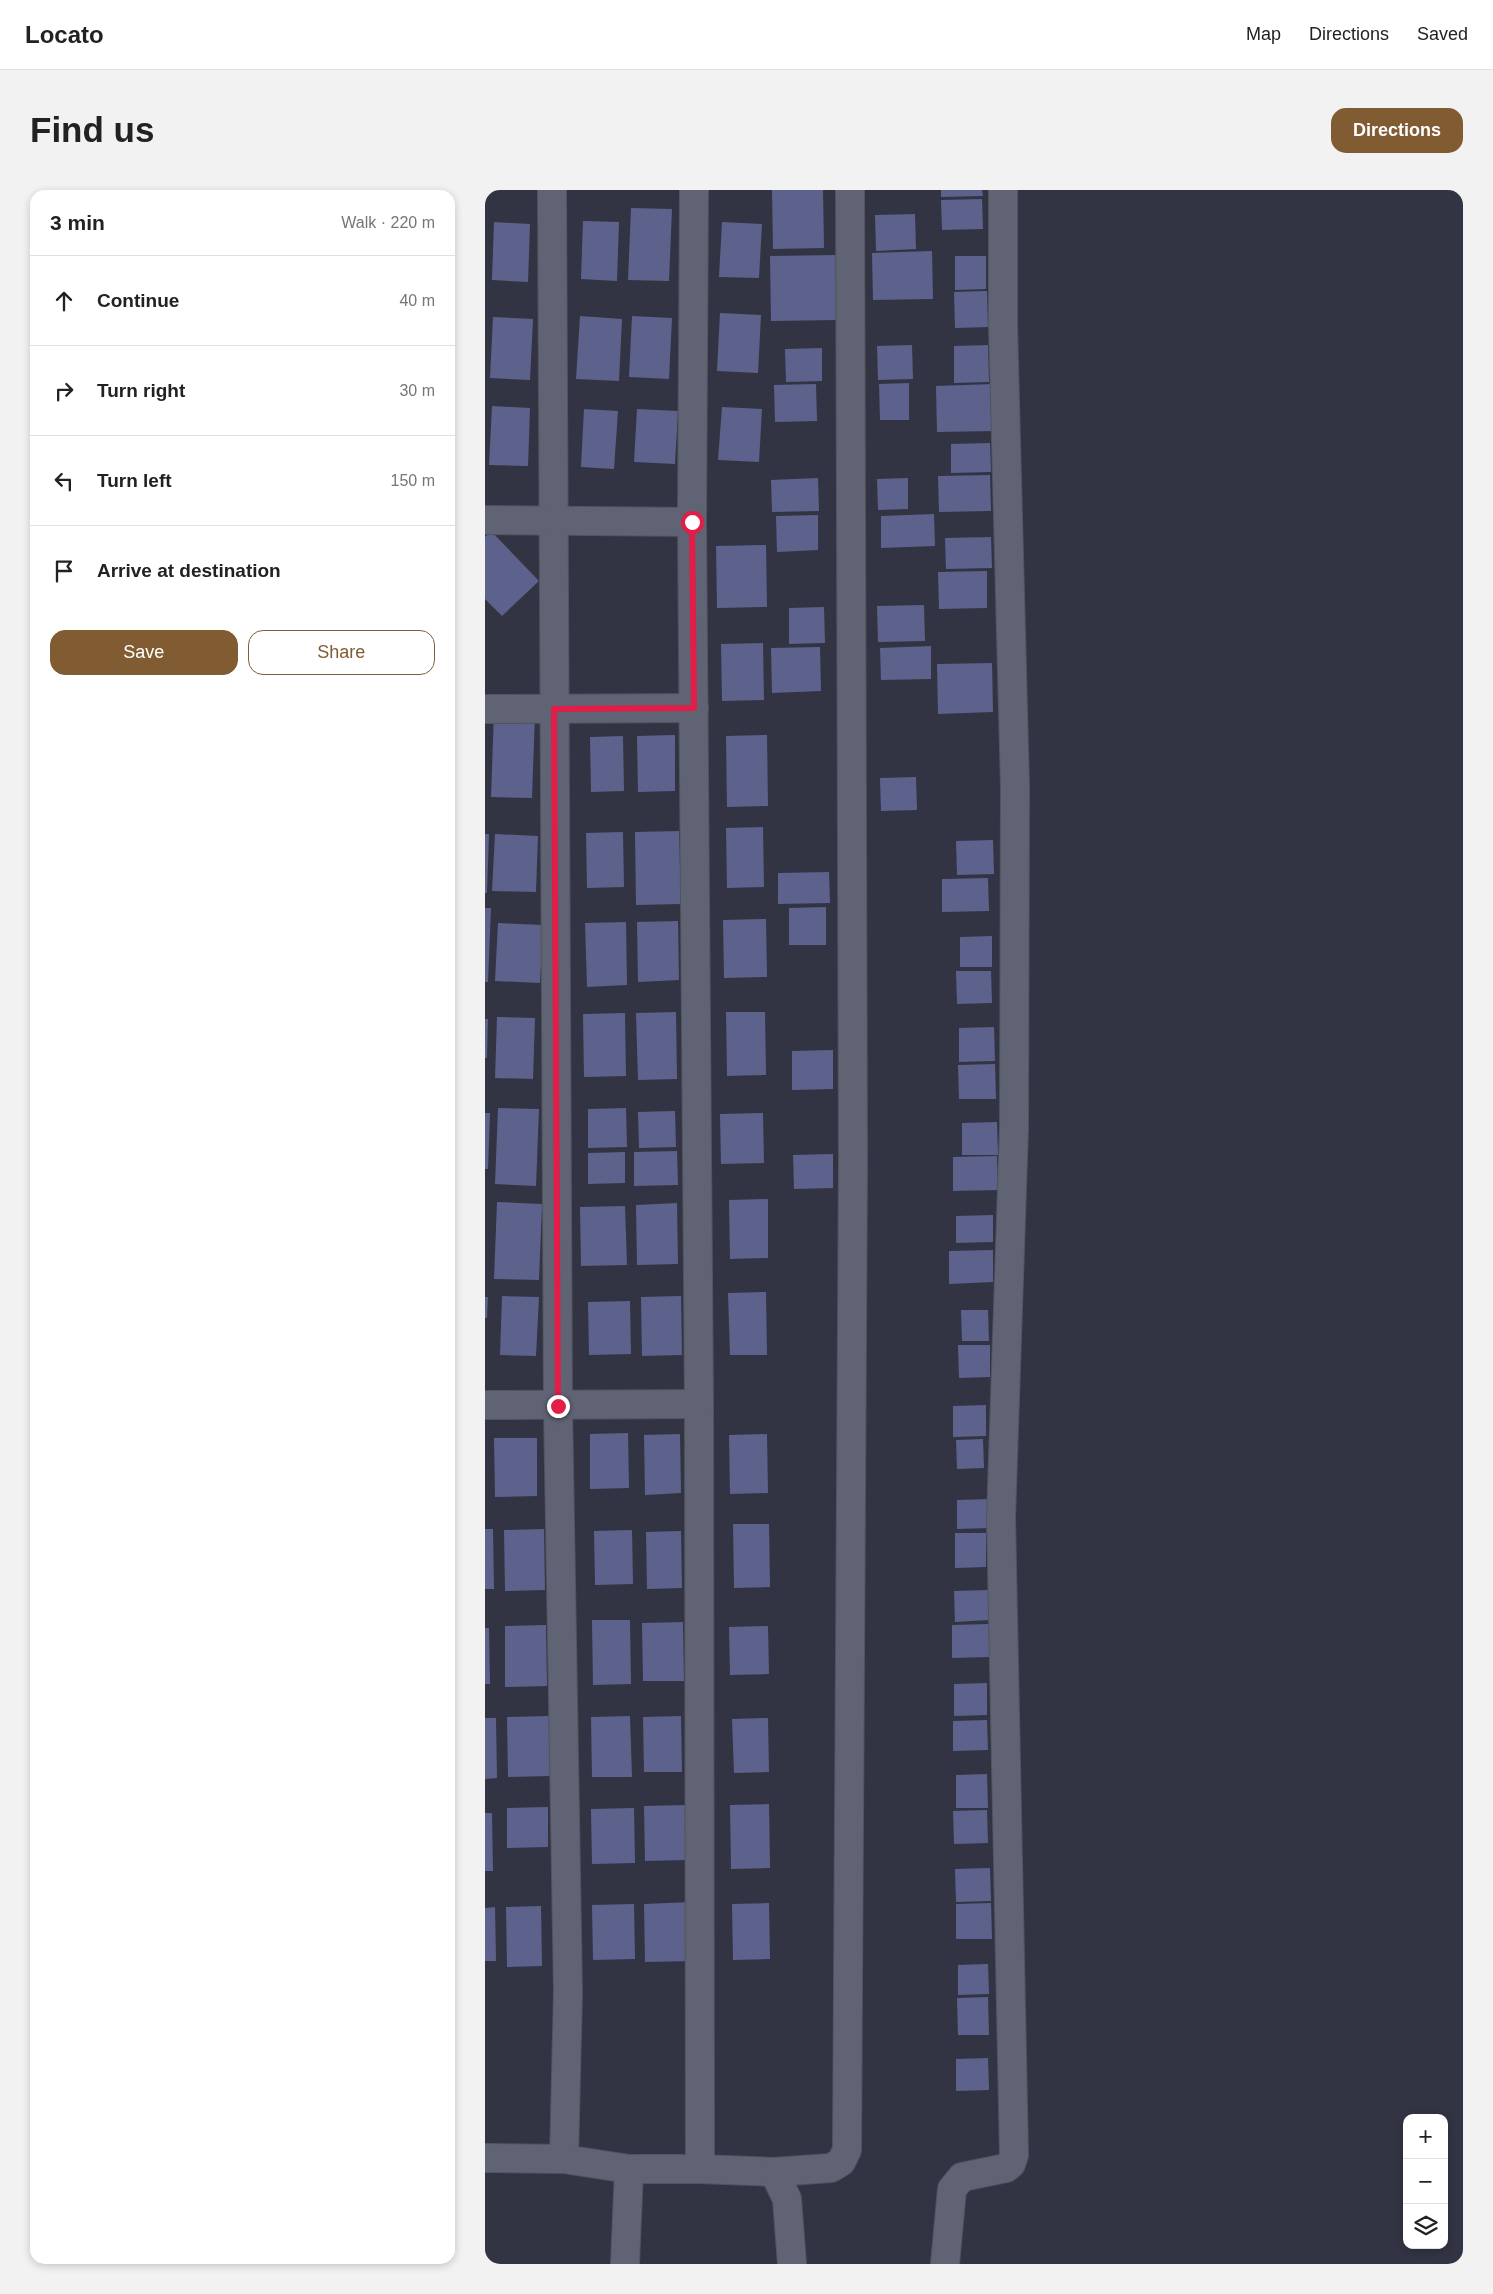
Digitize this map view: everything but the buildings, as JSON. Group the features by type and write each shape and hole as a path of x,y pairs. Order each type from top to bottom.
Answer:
{"street":[{"path":"552,190 558,1406 568,1992 564,2159"},
{"path":"694,190 692,522 699,1404 700,2169"},
{"path":"485,2158 564,2159 629,2169 774,2172 831,2168 841,2162 847,2150 853,1163 850,190"},
{"path":"945,2264 952,2190 957,2181 962,2178 1006,2168 1011,2164 1014,2156 1001,1518 1014,1128 1015,797 1003,324 1003,190"},
{"path":"485,520 692,522"},
{"path":"485,709 694,708"},
{"path":"485,1405 699,1404"},
{"path":"625,2264 629,2169"},
{"path":"774,2172 787,2198 792,2264"}],"route":[{"path":"558,1406 554,709 694,708 692,522"}]}
